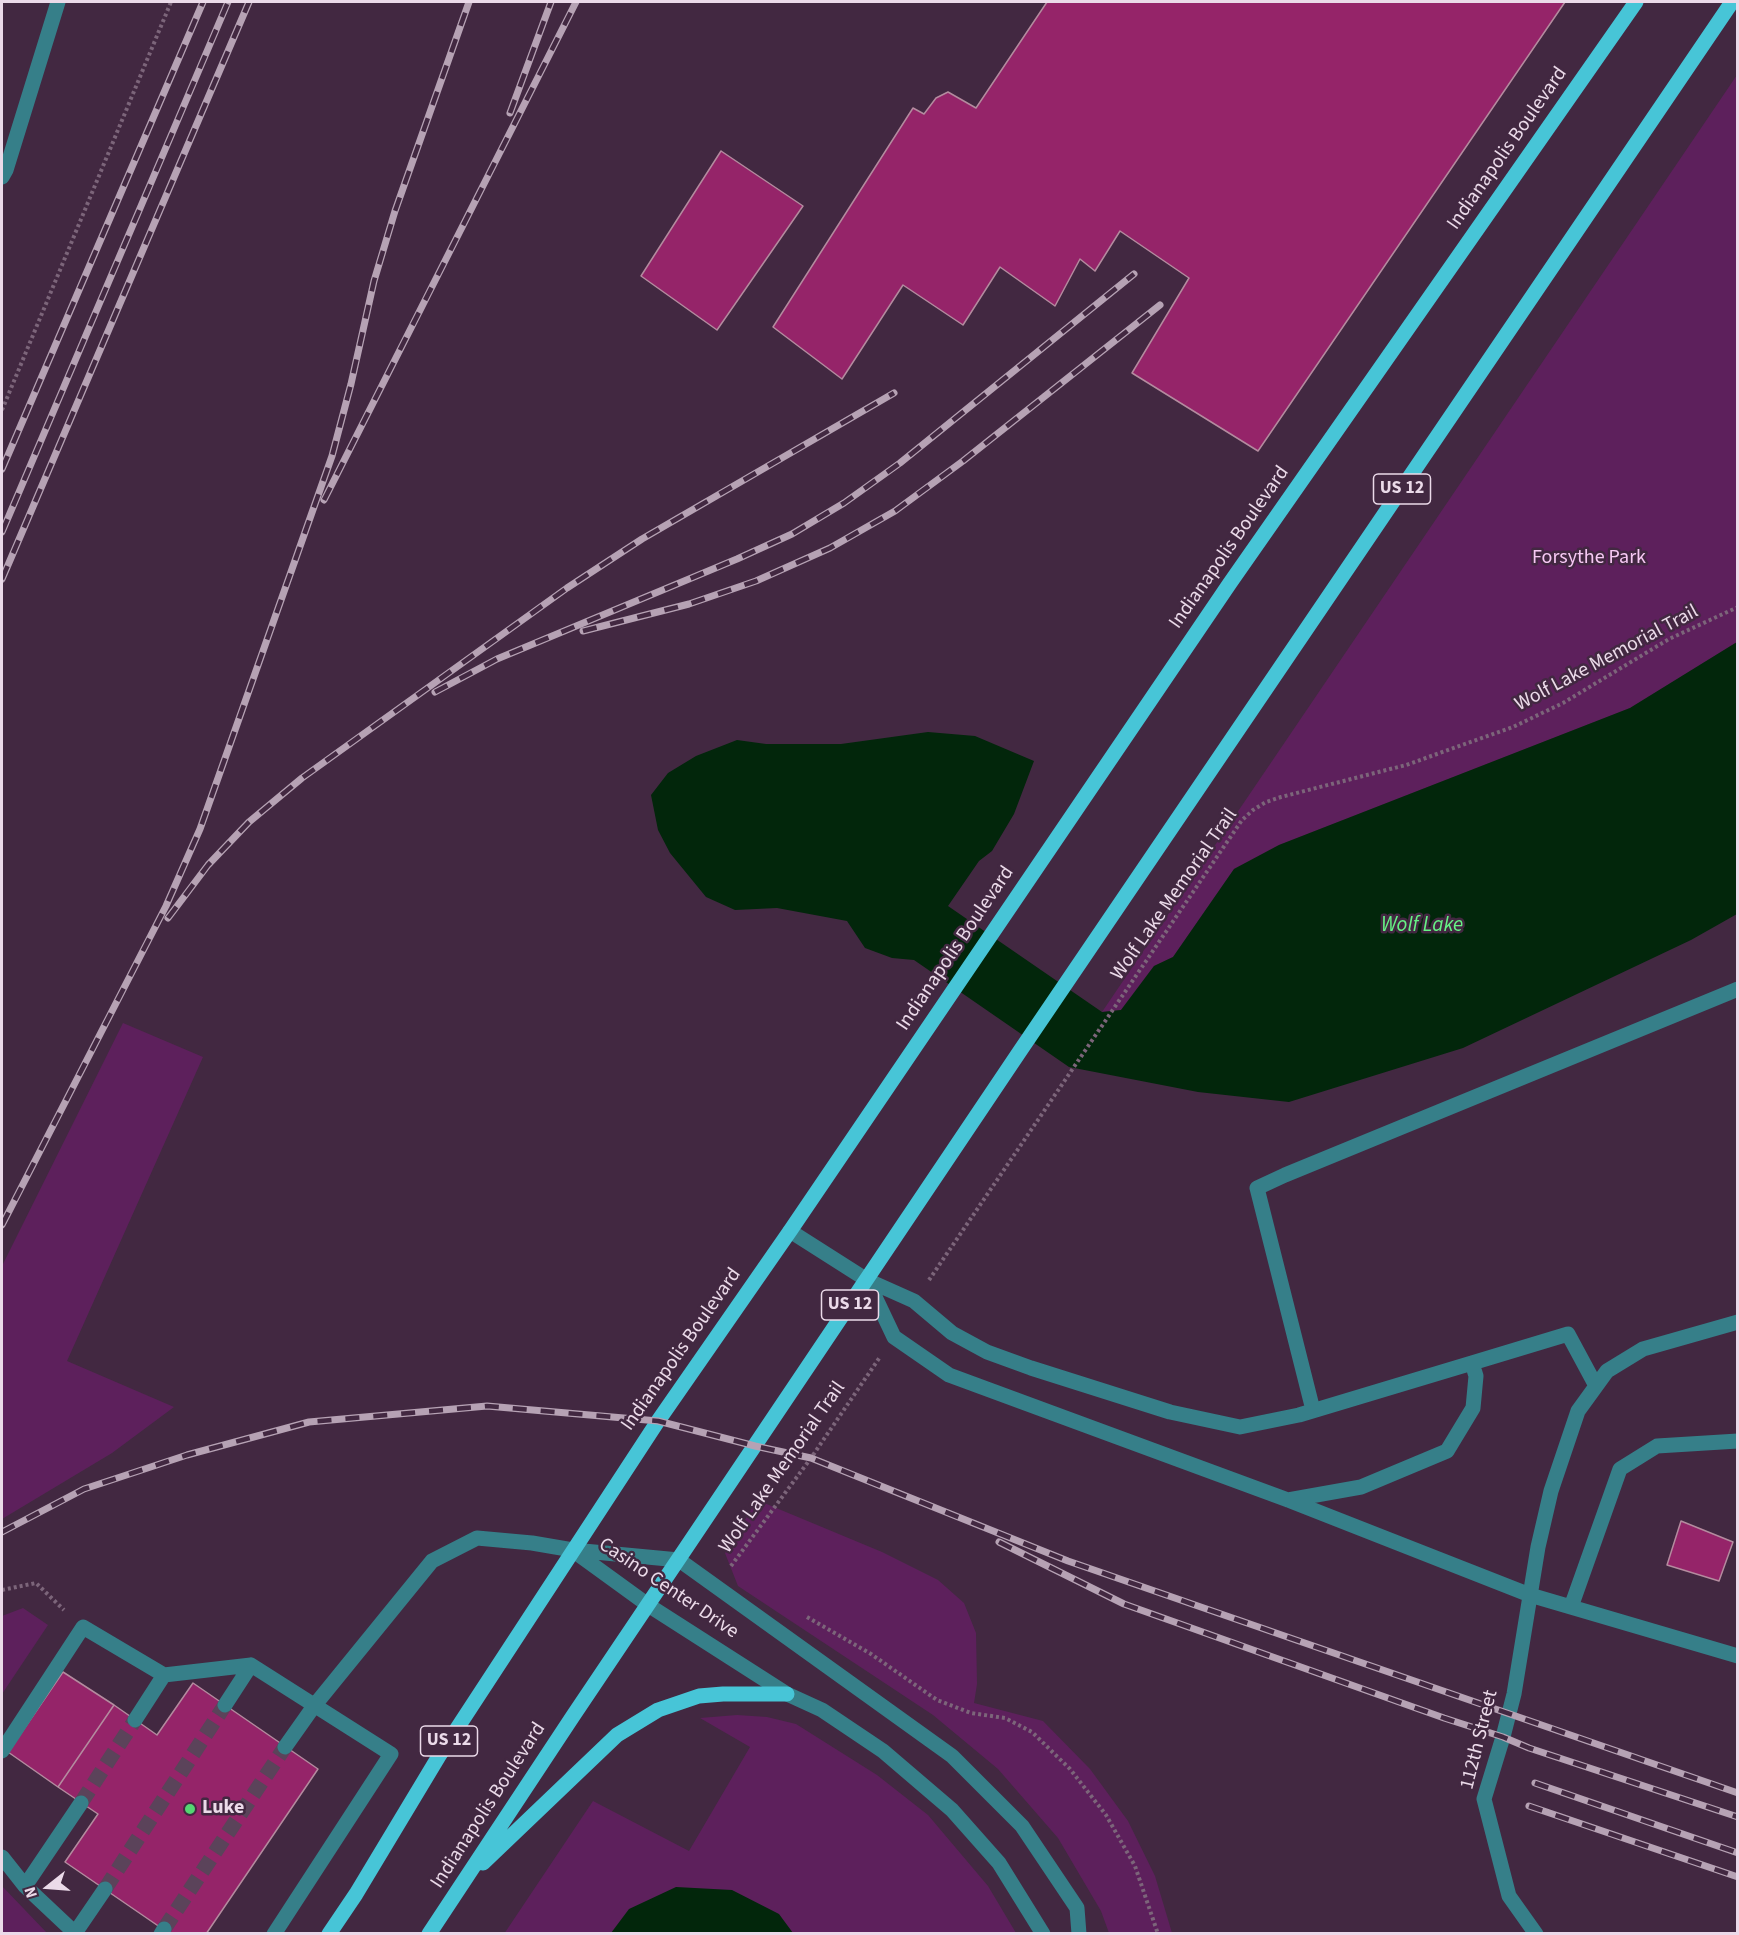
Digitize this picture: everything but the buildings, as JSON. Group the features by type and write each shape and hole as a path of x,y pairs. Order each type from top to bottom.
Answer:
{"main road":[{"name":"Indianapolis Boulevard","path":"329,1934 446,1746 658,1421 790,1231 1230,583 1636,2"},
{"name":"Indianapolis Boulevard","path":"429,1934 1020,1051 1732,2"},
{"path":"464,1882 617,1736 658,1710 699,1696 787,1694"}],"street":[{"path":"2,177 58,2"},
{"path":"1313,1410 1257,1188 1737,990"},
{"path":"790,1231 867,1280 914,1301 952,1333 987,1352 1170,1412 1240,1427 1474,1370 1568,1334 1596,1386"},
{"path":"867,1280 894,1337 949,1375 1288,1500 1530,1596 1737,1656"},
{"name":"112th Street","path":"1536,1934 1509,1896 1484,1799 1514,1694 1538,1547 1551,1491 1578,1411 1607,1371 1643,1349 1737,1322"},
{"path":"1288,1500 1361,1487 1447,1451 1473,1408 1474,1370"},
{"path":"1571,1607 1620,1468 1658,1446 1737,1441"},
{"path":"285,1747 314,1706 432,1561 477,1538 532,1543 573,1550"},
{"name":"Casino Center Drive","path":"573,1550 679,1560 952,1756 1022,1826 1077,1908 1079,1934"},
{"name":"Casino Center Drive","path":"573,1550 648,1605 787,1694 822,1710 883,1751 952,1810 999,1863 1043,1934"},
{"path":"2,1751 83,1627 164,1675 251,1665 391,1754 274,1934"},
{"path":"225,1706 251,1665"},
{"path":"135,1720 164,1675"},
{"path":"25,1886 81,1803"},
{"path":"2,1857 25,1886 76,1933 105,1889"}],"path":[{"path":"2,410 171,2"},
{"name":"Wolf Lake Memorial Trail","path":"925,1286 1242,820 1253,810 1281,796 1406,765 1513,727 1563,703 1669,639 1737,607"},
{"name":"Wolf Lake Memorial Trail","path":"729,1569 811,1458 860,1384"},
{"path":"2,1590 36,1583 83,1627"},
{"path":"804,1615 871,1654 937,1700 971,1713 1005,1718 1032,1732 1070,1769 1106,1815 1135,1866 1158,1934"}],"green space":[{"name":"Forsythe Park","path":"1737,75 1737,642 1630,708 1279,845 1234,869 1173,957 1154,966 1121,1010 1102,1012"},
{"path":"123,1023 203,1057 67,1361 174,1407 112,1453 2,1519 2,1266"},
{"path":"757,1500 882,1552 938,1580 964,1603 976,1633 977,1684 974,1703 1043,1721 1090,1769 1128,1821 1155,1876 1172,1933 1109,1933 1101,1911 1058,1838 998,1769 933,1715 738,1586 725,1553"},
{"path":"23,1608 48,1625 2,1694 2,1616"},
{"path":"737,1715 767,1717 796,1724 877,1775 928,1815 988,1886 1016,1933 504,1934 593,1801 689,1851 750,1747 700,1718"},
{"path":"2,1886 47,1933 2,1933"}],"water":[{"name":"Wolf Lake","path":"1737,642 1737,914 1691,940 1463,1048 1289,1102 1198,1092 1069,1067 914,960 892,958 865,948 847,921 777,908 735,910 706,897 670,853 658,830 651,795 668,773 696,756 737,740 766,744 841,744 928,732 975,736 1034,761 1014,814 992,851 979,861 948,906 1102,1012 1121,1010 1154,966 1173,957 1234,869 1279,845 1630,708"},
{"path":"676,1887 732,1890 779,1914 793,1933 611,1933 629,1909"}],"tunnel":[{"path":"105,1889 225,1705"},
{"path":"81,1803 135,1720"},
{"path":"164,1929 285,1747"}],"railway":[{"path":"2,469 203,2"},
{"path":"2,532 228,2"},
{"path":"2,579 249,2"},
{"path":"2,1225 166,906 200,829 332,456 374,281 395,211 469,2"},
{"path":"510,113 551,2"},
{"path":"324,500 576,2"},
{"path":"435,692 497,659 792,534 844,503 900,463 1134,274"},
{"path":"583,631 689,604 756,581 830,548 895,511 963,461 1160,305"},
{"path":"168,918 208,865 249,822 302,778 567,588 642,539 894,393"},
{"path":"2,1532 84,1489 187,1455 309,1422 487,1406 658,1421 811,1458 1068,1561 1738,1793"},
{"path":"999,1542 1124,1604 1529,1748 1738,1817"},
{"path":"1535,1783 1738,1853"},
{"path":"1529,1806 1738,1877"}],"place":[{"name":"Luke","path":"190,1809"}]}
